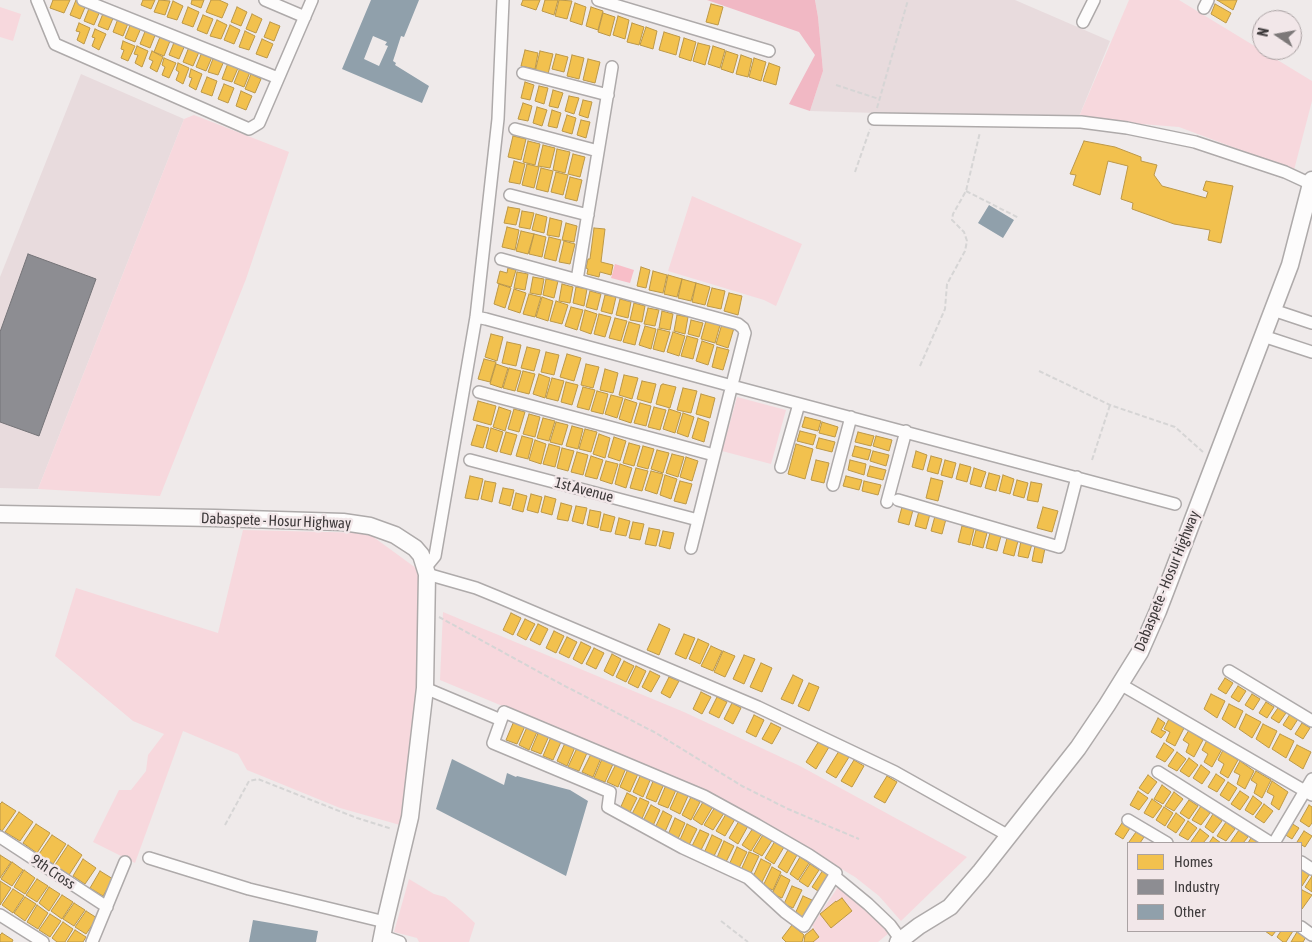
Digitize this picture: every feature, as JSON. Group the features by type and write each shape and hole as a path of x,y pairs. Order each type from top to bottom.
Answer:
{"highway":[{"name":"Dabaspete - Hosur Highway","path":"899,941 950,907 1078,748 1140,652 1158,611 1290,265 1311,182"},
{"name":"Dabaspete - Hosur Highway","path":"0,514 205,517 343,522 370,526 395,535 421,555 426,570"},
{"path":"383,933 410,818 425,688 426,570"}],"street":[{"path":"37,0 54,44 249,128 259,123 312,0"},
{"path":"83,0 278,78"},
{"path":"265,0 305,17"},
{"path":"503,0 498,119 476,317 435,556 426,570 491,594 758,707 895,772 1009,836"},
{"path":"598,0 769,50"},
{"path":"1083,22 1094,0"},
{"path":"577,280 612,67"},
{"path":"523,73 608,95"},
{"path":"874,119 1080,122 1137,130 1195,142 1311,182"},
{"path":"515,129 598,151"},
{"path":"510,195 588,216"},
{"path":"501,259 738,324 742,328 745,333 691,548"},
{"path":"1273,310 1312,323"},
{"path":"476,317 1175,504"},
{"path":"1263,336 1312,352"},
{"path":"479,392 714,455"},
{"path":"781,467 799,404"},
{"path":"833,485 850,417"},
{"path":"906,431 892,501 1059,547 1077,477"},
{"name":"1st Avenue","path":"470,460 698,520"},
{"path":"1229,672 1312,721"},
{"path":"1120,684 1309,792"},
{"path":"425,688 501,720"},
{"path":"504,712 704,796 810,855 836,873 804,926 785,912 748,878 683,848 608,807 610,792 492,743 501,720 504,712"},
{"path":"1158,772 1270,842"},
{"path":"1273,842 1309,792 1312,779"},
{"path":"1128,820 1165,842"},
{"name":"9th Cross","path":"0,837 107,908"},
{"path":"149,858 383,933 400,942"},
{"path":"92,942 125,862"},
{"path":"834,876 890,925 899,941"},
{"path":"0,915 43,942"}],"path":[{"path":"855,172 874,119 908,0"},
{"path":"836,85 879,99"},
{"path":"920,366 945,309 947,284 965,251 967,241 964,232 952,220 953,214 966,191 983,120"},
{"path":"966,191 1020,218"},
{"path":"1039,371 1110,405 1175,427 1201,451 1216,458"},
{"path":"1092,460 1110,405"},
{"path":"426,613 437,616 656,734 742,786 788,809 859,839"},
{"path":"225,826 249,781 258,780 357,818 406,834"},
{"path":"721,921 748,942"}],"shaded area":[{"path":"707,0 815,0 823,71 810,111 789,104 815,55 799,32"},
{"path":"815,0 1015,0 1110,41 1078,119 810,111 823,71"},
{"path":"1129,0 1179,0 1252,44 1252,60 1278,60 1312,81 1312,101 1294,170 1179,127 1078,119"},
{"path":"0,7 21,14 13,41 0,37"},
{"path":"81,74 184,119 38,489 0,488 0,277"},
{"path":"194,115 289,152 246,279 160,496 38,489 184,119"},
{"path":"692,196 802,244 776,306 764,300 668,271"},
{"path":"615,264 634,270 630,283 611,278"},
{"path":"737,397 786,410 771,464 722,451"},
{"path":"243,530 368,533 420,571 417,701 400,825 340,808 247,770 238,754 183,731 135,863 93,842 119,790 131,790 146,771 148,755 164,734 133,721 55,656 76,588 218,633"},
{"path":"443,612 684,712 800,766 967,857 901,921 879,896 855,877 704,790 440,680"},
{"path":"409,879 434,894 445,897 475,923 469,942 419,942 417,938 394,932"},
{"path":"838,887 865,904 889,933 878,942 804,942 805,935 814,927 812,926"}],"building: Homes":[{"path":"53,0 70,0 64,13 50,8"},
{"path":"76,0 86,5 80,19 70,15"},
{"path":"143,0 155,0 151,9 141,5"},
{"path":"159,0 170,1 165,15 154,12"},
{"path":"192,0 204,0 201,8 191,4"},
{"path":"211,0 219,0 228,4 222,18 206,12"},
{"path":"523,0 540,0 536,10 521,5"},
{"path":"545,0 558,0 554,15 542,11"},
{"path":"559,0 572,1 567,19 555,16"},
{"path":"1217,0 1237,0 1233,10"},
{"path":"173,1 183,6 177,20 167,17"},
{"path":"575,3 586,7 582,25 570,21"},
{"path":"711,4 723,7 718,25 706,22"},
{"path":"1215,4 1231,13 1226,23 1211,14"},
{"path":"90,6 100,11 94,25 84,21"},
{"path":"188,7 199,12 193,27 182,23"},
{"path":"237,7 247,12 241,26 231,22"},
{"path":"591,7 603,11 598,30 586,26"},
{"path":"104,11 114,16 108,30 98,26"},
{"path":"603,13 615,17 610,36 598,32"},
{"path":"252,14 262,19 256,33 246,29"},
{"path":"203,15 213,19 207,34 197,30"},
{"path":"119,16 129,21 123,36 113,32"},
{"path":"618,16 629,20 625,39 613,35"},
{"path":"217,20 227,25 221,39 210,36"},
{"path":"270,22 280,26 274,41 264,37"},
{"path":"79,23 90,28 84,44 77,40 80,32 76,31"},
{"path":"131,23 141,28 135,42 125,38"},
{"path":"632,23 644,27 639,45 627,42"},
{"path":"230,25 240,30 234,44 224,40"},
{"path":"646,27 657,31 653,49 640,45"},
{"path":"95,29 106,34 99,50 92,46 95,38 92,37"},
{"path":"146,29 156,33 150,48 140,44"},
{"path":"245,31 255,36 249,50 239,47"},
{"path":"664,32 680,37 676,55 659,50"},
{"path":"160,37 170,41 164,56 154,52"},
{"path":"684,38 696,42 691,61 679,57"},
{"path":"262,39 273,44 267,58 256,54"},
{"path":"175,40 185,45 179,59 169,55"},
{"path":"123,41 135,46 128,61 121,58 124,50 121,49"},
{"path":"698,43 710,46 705,65 693,61"},
{"path":"137,46 148,51 142,67 135,63 138,55 134,54"},
{"path":"713,46 725,50 720,68 708,64"},
{"path":"189,47 199,52 193,66 183,62"},
{"path":"525,50 538,53 535,69 521,66"},
{"path":"152,51 163,57 157,72 150,68 153,61 149,59"},
{"path":"540,51 553,54 548,74 535,72"},
{"path":"726,51 738,55 733,73 721,69"},
{"path":"202,52 212,57 206,71 196,67"},
{"path":"556,54 568,57 564,72 552,69"},
{"path":"572,55 584,58 579,79 567,76"},
{"path":"741,55 752,59 748,77 736,74"},
{"path":"214,56 224,61 218,75 208,72"},
{"path":"164,58 176,63 169,78 162,75 165,67 162,65"},
{"path":"754,58 766,62 761,81 749,77"},
{"path":"588,59 600,62 595,83 583,80"},
{"path":"178,63 189,68 183,84 176,80 179,72 176,70"},
{"path":"228,63 238,68 232,82 222,79"},
{"path":"769,63 780,67 776,85 763,81"},
{"path":"240,68 250,72 244,87 234,83"},
{"path":"191,69 202,74 196,90 189,86 192,78 189,77"},
{"path":"251,74 261,79 255,93 245,89"},
{"path":"207,77 217,81 212,96 201,92"},
{"path":"525,82 534,85 530,100 521,98"},
{"path":"224,84 234,88 228,103 218,99"},
{"path":"539,86 548,88 544,104 535,101"},
{"path":"553,90 563,93 558,108 549,106"},
{"path":"241,91 252,96 246,110 236,106"},
{"path":"569,96 579,98 574,114 565,111"},
{"path":"583,100 592,102 588,118 579,115"},
{"path":"523,103 532,106 528,121 518,119"},
{"path":"537,107 547,110 542,126 533,123"},
{"path":"552,110 561,113 557,128 548,126"},
{"path":"567,115 576,118 572,134 562,131"},
{"path":"581,120 590,122 586,138 577,135"},
{"path":"513,136 526,139 521,160 508,157"},
{"path":"528,141 540,144 535,165 523,162"},
{"path":"1084,141 1115,147 1141,157 1141,161 1157,165 1154,175 1162,186 1206,198 1208,192 1203,190 1206,181 1233,186 1221,243 1208,240 1210,230 1174,224 1132,209 1133,203 1121,199 1128,166 1108,161 1100,195 1073,185 1076,175 1070,174"},
{"path":"543,145 555,148 550,168 538,166"},
{"path":"557,149 570,152 565,173 553,170"},
{"path":"573,154 585,157 580,177 568,174"},
{"path":"514,161 525,164 520,184 509,182"},
{"path":"527,164 539,167 534,188 522,185"},
{"path":"541,168 553,171 548,192 536,189"},
{"path":"556,172 568,175 563,195 551,192"},
{"path":"570,177 582,180 577,201 565,198"},
{"path":"508,207 520,209 516,225 504,223"},
{"path":"522,211 534,213 530,229 519,227"},
{"path":"536,214 547,217 544,233 532,230"},
{"path":"550,218 562,221 559,237 547,235"},
{"path":"566,223 577,226 574,242 562,240"},
{"path":"507,227 519,230 515,250 502,247"},
{"path":"594,228 605,229 601,262 613,265 611,275 600,272 599,277 587,274 588,269 586,268 588,259 590,259"},
{"path":"521,231 534,234 528,254 516,251"},
{"path":"534,234 546,237 542,257 529,254"},
{"path":"549,237 561,240 556,261 544,258"},
{"path":"564,241 575,244 570,264 559,262"},
{"path":"641,267 650,270 646,288 637,286"},
{"path":"508,268 516,270 511,287 497,283 500,271 507,273"},
{"path":"653,271 667,275 663,293 649,290"},
{"path":"517,272 528,274 525,290 514,288"},
{"path":"668,275 682,279 677,297 664,294"},
{"path":"533,277 544,279 541,295 530,293"},
{"path":"546,279 558,281 554,298 543,295"},
{"path":"682,279 696,283 691,301 678,298"},
{"path":"696,283 710,287 705,305 692,302"},
{"path":"499,284 511,288 505,308 494,304"},
{"path":"562,284 573,287 570,303 559,301"},
{"path":"576,287 587,289 584,306 573,303"},
{"path":"712,288 725,291 721,309 707,306"},
{"path":"514,289 526,293 520,313 508,309"},
{"path":"590,291 601,294 597,310 586,307"},
{"path":"729,293 742,296 738,315 724,311"},
{"path":"529,294 541,297 535,317 523,314"},
{"path":"605,295 616,297 612,314 601,311"},
{"path":"542,297 553,301 548,321 536,317"},
{"path":"620,299 631,302 628,318 616,315"},
{"path":"556,301 568,305 562,324 550,321"},
{"path":"634,303 645,306 642,322 630,320"},
{"path":"571,307 583,310 577,330 565,326"},
{"path":"648,308 659,310 655,326 644,324"},
{"path":"585,310 597,314 591,334 580,330"},
{"path":"662,311 673,314 670,330 659,328"},
{"path":"599,314 611,317 605,337 594,334"},
{"path":"677,315 688,317 685,334 674,331"},
{"path":"615,318 627,321 621,341 609,338"},
{"path":"691,320 703,323 699,337 688,334"},
{"path":"706,321 720,325 715,343 701,339"},
{"path":"629,322 640,325 635,345 623,342"},
{"path":"722,324 734,328 728,348 716,344"},
{"path":"645,326 656,329 651,349 639,345"},
{"path":"658,329 670,332 664,352 653,349"},
{"path":"673,332 685,336 679,356 667,352"},
{"path":"491,334 503,337 497,361 485,357"},
{"path":"687,336 698,339 693,359 681,356"},
{"path":"702,341 714,345 708,365 696,361"},
{"path":"507,342 521,345 516,366 502,363"},
{"path":"527,347 540,350 534,371 521,368"},
{"path":"717,347 729,350 723,370 712,367"},
{"path":"546,352 559,355 554,375 541,372"},
{"path":"567,354 581,358 574,381 560,377"},
{"path":"484,359 496,362 490,382 478,379"},
{"path":"496,364 508,368 502,388 490,384"},
{"path":"586,364 599,367 593,388 581,385"},
{"path":"509,368 521,371 515,391 503,388"},
{"path":"605,369 618,373 613,393 600,390"},
{"path":"523,371 535,374 529,394 517,391"},
{"path":"539,374 550,378 545,398 533,394"},
{"path":"624,375 638,378 632,399 619,395"},
{"path":"552,378 564,381 558,401 546,398"},
{"path":"642,381 656,384 651,403 637,399"},
{"path":"566,382 578,385 572,405 561,402"},
{"path":"661,385 676,387 670,408 656,404"},
{"path":"583,387 595,390 589,410 577,407"},
{"path":"683,388 697,391 691,413 677,410"},
{"path":"597,391 608,394 603,414 591,411"},
{"path":"701,394 715,398 710,418 696,414"},
{"path":"611,395 623,398 617,418 605,414"},
{"path":"625,399 637,403 631,423 619,419"},
{"path":"478,401 496,406 491,425 473,420"},
{"path":"640,403 651,406 646,426 634,423"},
{"path":"499,407 511,411 505,431 493,427"},
{"path":"654,407 666,410 660,430 648,427"},
{"path":"514,409 525,412 519,432 508,429"},
{"path":"669,409 681,413 675,433 663,429"},
{"path":"683,413 694,417 688,437 677,433"},
{"path":"529,414 540,417 535,437 523,434"},
{"path":"805,417 821,421 818,431 802,427"},
{"path":"543,418 555,421 549,441 537,438"},
{"path":"698,418 709,422 704,442 692,438"},
{"path":"556,422 568,425 562,445 550,442"},
{"path":"822,422 838,427 835,437 819,433"},
{"path":"477,425 489,428 483,448 471,445"},
{"path":"572,426 583,429 578,449 566,446"},
{"path":"491,428 503,432 497,452 486,448"},
{"path":"585,429 597,432 591,452 579,449"},
{"path":"800,431 816,435 813,445 797,441"},
{"path":"506,432 517,435 511,455 500,452"},
{"path":"858,432 874,436 871,446 855,442"},
{"path":"599,434 610,438 605,458 593,454"},
{"path":"522,436 533,439 528,459 516,456"},
{"path":"876,436 892,440 889,451 873,446"},
{"path":"614,437 626,441 620,461 608,457"},
{"path":"819,438 835,442 832,452 816,448"},
{"path":"535,440 546,444 541,464 529,460"},
{"path":"629,443 640,446 634,466 623,463"},
{"path":"549,444 560,447 555,467 543,464"},
{"path":"796,444 813,449 805,479 788,474"},
{"path":"643,446 654,449 648,469 637,466"},
{"path":"855,446 871,450 868,460 852,456"},
{"path":"562,448 574,451 568,471 557,468"},
{"path":"657,450 669,453 663,473 651,469"},
{"path":"873,451 889,455 886,466 870,461"},
{"path":"916,451 927,455 923,470 912,467"},
{"path":"577,452 588,455 583,475 571,472"},
{"path":"672,454 684,457 678,477 666,473"},
{"path":"591,456 603,460 597,479 585,476"},
{"path":"931,456 942,459 938,474 927,471"},
{"path":"686,457 698,461 692,481 680,477"},
{"path":"816,460 829,463 824,483 811,480"},
{"path":"850,460 866,464 864,475 848,470"},
{"path":"945,460 956,463 952,478 941,475"},
{"path":"606,461 618,464 612,484 600,480"},
{"path":"620,464 632,468 626,488 615,484"},
{"path":"960,464 971,467 967,482 956,479"},
{"path":"870,466 886,470 883,480 867,476"},
{"path":"636,468 648,471 642,491 630,488"},
{"path":"974,468 986,472 981,487 970,484"},
{"path":"651,471 663,474 657,494 645,490"},
{"path":"989,473 1000,476 996,491 985,488"},
{"path":"665,475 677,479 671,499 660,495"},
{"path":"1003,475 1014,479 1010,494 999,491"},
{"path":"470,476 483,479 478,500 465,498"},
{"path":"846,476 862,480 859,490 843,486"},
{"path":"931,478 943,481 938,501 926,498"},
{"path":"1017,480 1028,483 1024,498 1013,495"},
{"path":"485,481 496,483 492,502 481,499"},
{"path":"680,481 692,484 686,504 674,501"},
{"path":"864,481 881,485 878,495 862,491"},
{"path":"1031,482 1042,484 1038,502 1027,500"},
{"path":"503,488 514,490 510,506 499,503"},
{"path":"516,493 527,496 523,512 512,509"},
{"path":"531,494 542,497 538,513 527,510"},
{"path":"545,496 556,499 552,515 541,512"},
{"path":"561,503 572,506 568,521 557,519"},
{"path":"576,506 587,508 583,524 572,521"},
{"path":"902,507 913,510 909,525 898,522"},
{"path":"1043,507 1058,511 1052,532 1037,528"},
{"path":"590,510 601,512 598,528 587,525"},
{"path":"919,511 930,514 926,529 915,526"},
{"path":"604,514 615,517 611,532 600,530"},
{"path":"935,516 946,519 942,534 931,531"},
{"path":"619,518 630,521 626,536 615,534"},
{"path":"633,522 644,524 640,540 629,538"},
{"path":"962,526 974,529 970,545 958,542"},
{"path":"649,528 660,530 656,546 645,544"},
{"path":"976,530 987,533 983,548 972,545"},
{"path":"663,531 674,533 670,549 659,546"},
{"path":"990,533 1001,536 997,551 986,548"},
{"path":"1007,538 1018,541 1014,556 1003,553"},
{"path":"1021,541 1032,544 1028,558 1018,556"},
{"path":"1035,546 1045,548 1042,563 1032,561"},
{"path":"511,613 521,618 513,635 503,630"},
{"path":"525,619 535,624 526,640 517,635"},
{"path":"538,624 548,629 540,645 530,640"},
{"path":"659,624 670,629 659,655 647,650"},
{"path":"554,631 564,636 556,653 546,648"},
{"path":"684,634 695,638 686,659 675,654"},
{"path":"567,637 577,642 569,658 559,653"},
{"path":"698,639 709,644 700,664 689,659"},
{"path":"581,642 591,647 582,664 573,659"},
{"path":"711,646 722,651 713,671 701,666"},
{"path":"594,648 604,653 596,669 586,664"},
{"path":"723,651 735,656 725,677 714,672"},
{"path":"612,654 621,659 613,676 604,671"},
{"path":"744,655 755,659 744,684 733,679"},
{"path":"624,661 634,666 626,682 616,677"},
{"path":"761,663 772,668 762,692 750,687"},
{"path":"636,666 646,671 638,688 628,683"},
{"path":"650,671 660,676 651,692 642,687"},
{"path":"793,675 803,680 793,704 781,699"},
{"path":"669,677 679,681 670,698 661,693"},
{"path":"1225,678 1233,683 1226,694 1218,689"},
{"path":"809,683 819,687 809,711 798,706"},
{"path":"1238,686 1246,691 1239,702 1231,697"},
{"path":"701,692 711,697 702,714 693,709"},
{"path":"1211,694 1225,701 1217,718 1204,709"},
{"path":"1252,694 1260,699 1253,710 1245,705"},
{"path":"717,697 727,702 719,718 709,713"},
{"path":"1266,702 1274,707 1267,718 1259,713"},
{"path":"732,703 741,708 733,724 724,719"},
{"path":"1229,704 1243,711 1235,728 1222,719"},
{"path":"1278,708 1286,713 1279,723 1271,718"},
{"path":"1246,714 1261,722 1252,738 1239,729"},
{"path":"1290,714 1298,719 1291,730 1283,725"},
{"path":"754,715 764,720 756,737 746,732"},
{"path":"1158,718 1165,723 1161,730 1166,732 1161,738 1151,732"},
{"path":"1169,719 1184,728 1175,746 1166,741 1170,732 1164,729"},
{"path":"514,721 525,726 517,744 506,740"},
{"path":"771,723 781,728 772,744 762,739"},
{"path":"1302,723 1310,728 1303,739 1295,734"},
{"path":"1263,724 1277,731 1269,748 1256,739"},
{"path":"527,727 537,732 529,750 519,745"},
{"path":"1189,730 1203,740 1194,757 1186,752 1189,744 1183,740"},
{"path":"539,731 549,736 541,754 531,750"},
{"path":"1280,734 1294,741 1286,758 1272,749"},
{"path":"551,737 561,742 553,760 543,756"},
{"path":"1207,740 1222,749 1212,767 1204,762 1208,754 1202,750"},
{"path":"819,741 829,747 816,769 806,762"},
{"path":"565,743 575,747 567,766 557,761"},
{"path":"1164,743 1174,750 1165,762 1156,757"},
{"path":"1297,745 1311,752 1303,769 1289,760"},
{"path":"577,748 587,753 579,771 568,767"},
{"path":"1223,750 1238,760 1228,778 1220,773 1224,764 1218,760"},
{"path":"839,751 849,757 836,778 826,772"},
{"path":"1177,752 1186,759 1177,771 1168,766"},
{"path":"591,754 601,758 593,777 582,772"},
{"path":"1189,758 1198,765 1189,777 1180,771"},
{"path":"602,759 613,764 605,782 594,778"},
{"path":"854,760 864,766 852,787 841,781"},
{"path":"1240,761 1254,771 1245,789 1237,784 1240,775 1234,772"},
{"path":"616,764 626,768 618,787 607,782"},
{"path":"1201,765 1210,772 1202,784 1193,778"},
{"path":"628,769 638,774 630,792 620,787"},
{"path":"1256,771 1271,780 1262,798 1254,793 1257,784 1251,780"},
{"path":"641,774 651,778 643,797 633,792"},
{"path":"1216,774 1225,780 1217,792 1208,787"},
{"path":"1148,775 1157,782 1148,794 1139,788"},
{"path":"887,776 897,782 885,803 874,797"},
{"path":"654,779 664,784 656,802 646,798"},
{"path":"1272,781 1288,792 1279,810 1271,804 1274,796 1267,792"},
{"path":"1228,782 1237,788 1229,801 1220,795"},
{"path":"666,785 676,790 668,808 658,804"},
{"path":"1162,785 1171,792 1163,804 1154,799"},
{"path":"678,791 688,796 680,814 670,809"},
{"path":"1138,791 1148,798 1139,810 1130,805"},
{"path":"1240,791 1249,797 1240,810 1231,804"},
{"path":"1174,792 1183,799 1174,811 1165,806"},
{"path":"627,793 637,798 628,816 619,811"},
{"path":"1253,796 1262,803 1253,815 1245,810"},
{"path":"691,797 700,802 691,820 682,815"},
{"path":"640,798 649,802 641,821 631,816"},
{"path":"1152,799 1162,806 1153,818 1144,813"},
{"path":"1189,800 1198,806 1189,819 1180,813"},
{"path":"2,802 16,811 2,831 0,829 0,804"},
{"path":"703,802 712,808 702,825 693,819"},
{"path":"1264,804 1273,811 1264,823 1255,817"},
{"path":"651,805 660,810 652,828 642,823"},
{"path":"1309,805 1312,807 1312,823 1309,827 1300,821"},
{"path":"1201,806 1210,813 1201,825 1192,820"},
{"path":"715,807 724,813 713,830 704,825"},
{"path":"1164,807 1173,813 1165,826 1156,820"},
{"path":"663,811 672,816 664,834 654,830"},
{"path":"19,812 33,822 20,841 5,832"},
{"path":"1176,813 1185,820 1176,833 1167,827"},
{"path":"726,814 735,819 725,836 716,831"},
{"path":"1213,814 1222,821 1213,833 1205,827"},
{"path":"675,818 685,823 677,841 667,837"},
{"path":"739,821 748,826 738,844 729,838"},
{"path":"1188,821 1197,828 1188,840 1179,835"},
{"path":"1226,822 1235,829 1226,841 1217,836"},
{"path":"1122,823 1130,828 1123,839 1115,834"},
{"path":"1291,823 1299,828 1292,839 1284,834"},
{"path":"36,824 50,833 37,853 23,843"},
{"path":"687,824 697,829 688,847 679,842"},
{"path":"753,828 762,833 751,851 742,845"},
{"path":"1200,829 1209,836 1204,842 1191,842"},
{"path":"700,830 709,834 700,852 691,848"},
{"path":"1239,830 1248,837 1244,842 1231,842"},
{"path":"1304,831 1312,836 1305,847 1302,845 1302,842 1297,842"},
{"path":"1136,832 1144,837 1141,842 1129,842"},
{"path":"764,833 773,839 762,856 753,851"},
{"path":"52,835 66,844 53,864 39,854"},
{"path":"712,835 722,840 713,858 704,853"},
{"path":"1213,837 1220,842 1210,842"},
{"path":"1251,838 1257,842 1249,842"},
{"path":"724,841 734,846 725,864 716,860"},
{"path":"775,841 784,847 774,864 765,858"},
{"path":"68,845 82,855 69,875 55,865"},
{"path":"737,847 747,852 738,870 729,865"},
{"path":"788,850 797,855 787,873 778,867"},
{"path":"749,852 759,856 750,875 741,870"},
{"path":"0,855 11,862 0,878"},
{"path":"800,857 809,863 798,880 790,874"},
{"path":"83,859 96,868 85,884 73,876"},
{"path":"761,859 771,864 762,882 753,877"},
{"path":"12,862 23,870 12,886 1,879"},
{"path":"810,864 819,870 808,887 799,881"},
{"path":"772,867 781,872 773,890 763,886"},
{"path":"1302,868 1311,872 1302,886"},
{"path":"24,870 35,878 25,894 14,887"},
{"path":"823,870 832,876 821,893 812,887"},
{"path":"100,871 113,879 103,896 90,888"},
{"path":"781,875 790,880 782,898 772,894"},
{"path":"1312,876 1312,892 1305,887"},
{"path":"37,879 48,886 37,902 26,895"},
{"path":"0,881 11,888 0,905"},
{"path":"792,886 802,890 793,908 784,904"},
{"path":"49,887 60,894 49,911 39,903"},
{"path":"13,889 24,896 13,913 2,905"},
{"path":"1302,890 1312,895 1302,909"},
{"path":"62,895 73,902 62,919 51,911"},
{"path":"803,896 812,900 804,919 795,914"},
{"path":"25,897 36,904 25,921 14,913"},
{"path":"842,898 852,911 831,928 820,914"},
{"path":"74,903 85,910 74,926 63,919"},
{"path":"37,905 48,913 38,929 27,922"},
{"path":"86,911 97,918 86,934 75,927"},
{"path":"50,914 61,921 50,937 39,930"},
{"path":"63,922 73,929 65,942 57,942 52,938"},
{"path":"792,925 804,935 802,942 786,942 782,938"},
{"path":"813,929 819,937 813,942 804,942 805,935"},
{"path":"75,930 86,937 83,942 67,942"},
{"path":"1266,932 1275,932 1272,936"},
{"path":"1280,932 1292,932 1286,942 1277,937"},
{"path":"1297,932 1306,937 1303,942 1291,942"},
{"path":"2,933 13,940 12,942 0,942 0,935"}],"building: Industry":[{"path":"28,254 96,279 39,436 0,422 0,332"}],"building: Other":[{"path":"371,0 419,0 404,37 401,36 393,61 396,63 395,65 429,86 422,103 342,69","holes":["373,36 387,42 385,45 388,46 379,66 364,59"]},
{"path":"989,205 1014,220 1003,238 978,223"},
{"path":"452,759 504,785 507,773 516,777 570,790 588,801 566,876 436,809"},
{"path":"253,920 318,931 316,942 249,942"}]}
